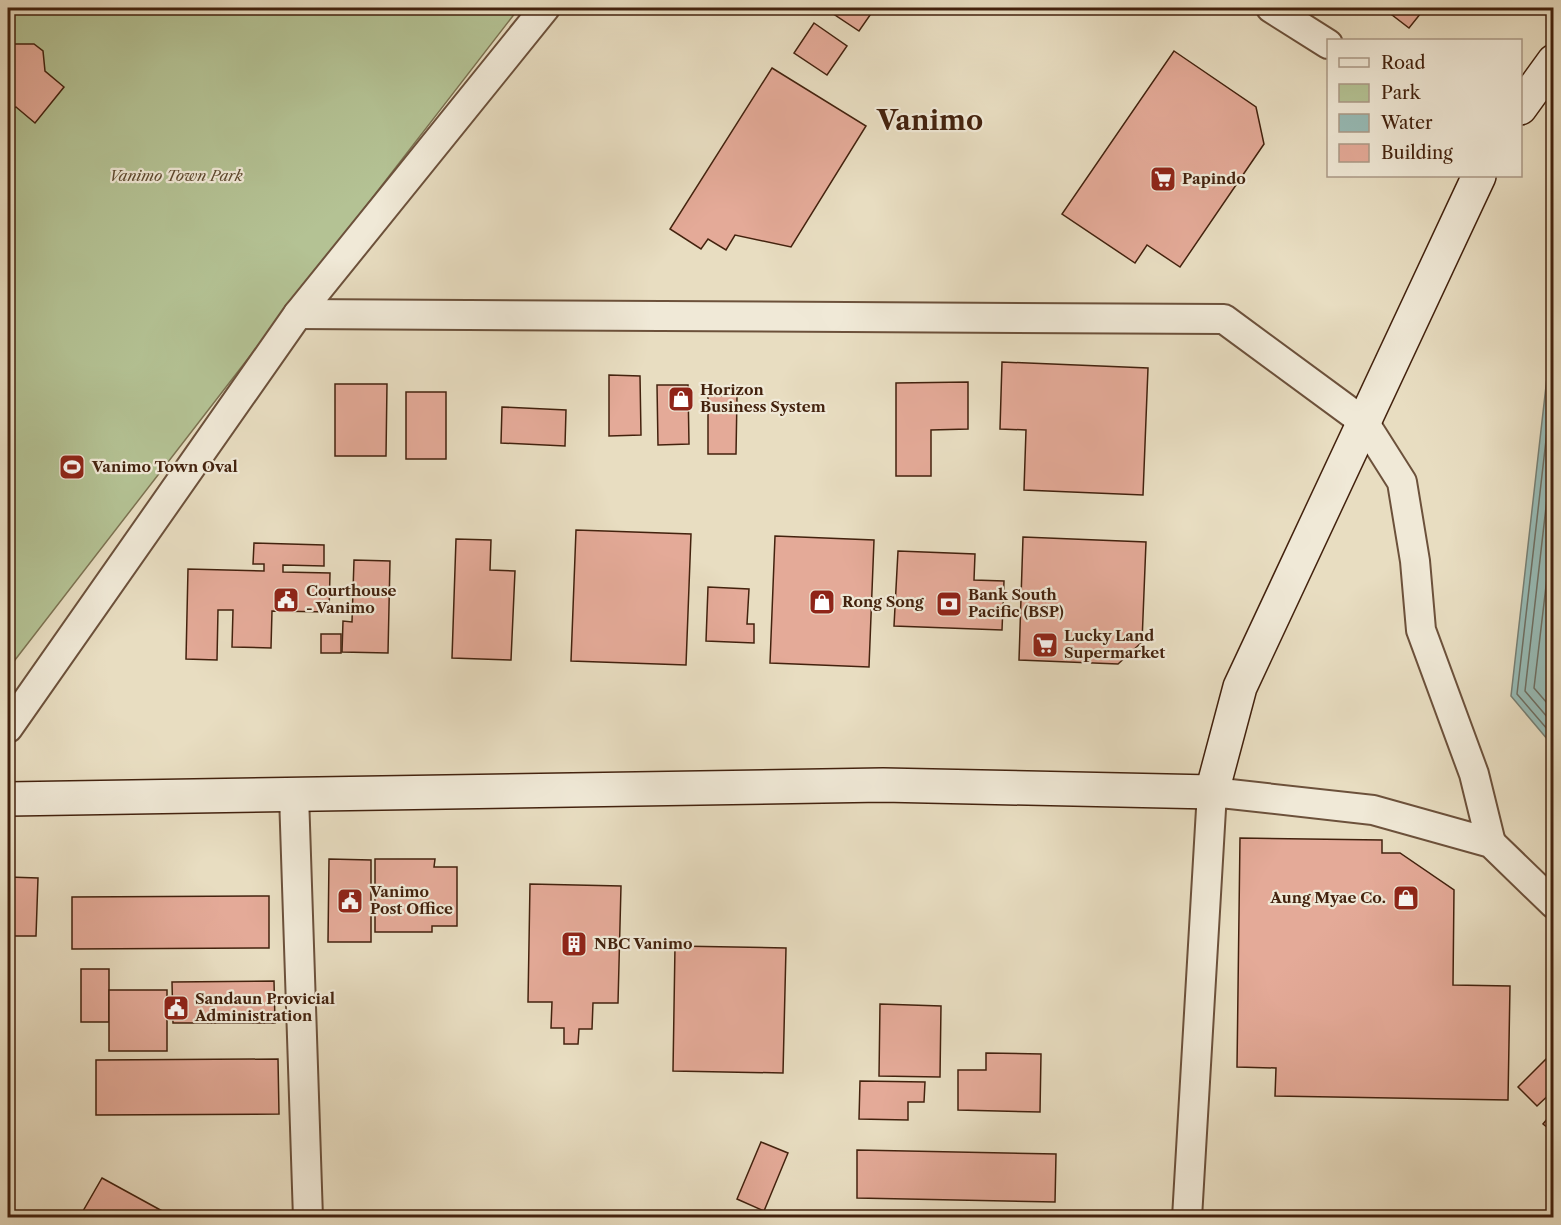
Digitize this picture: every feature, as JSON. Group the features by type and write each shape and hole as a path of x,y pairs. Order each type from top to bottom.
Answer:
{"street":[{"path":"8,728 298,314 545,8"},
{"path":"1271,8 1327,43"},
{"path":"1522,107 1554,61"},
{"path":"1187,1218 1212,792 1240,687 1479,177"},
{"path":"298,314 1224,319 1364,422 1402,482 1415,561 1421,630 1474,774 1491,843"},
{"path":"8,799 883,785 1212,792 1373,810 1491,843 1554,904"},
{"path":"294,795 308,1218"}],"green space":[{"name":"Vanimo Town Park","path":"8,8 519,8 8,669"}],"water":[{"path":"1553,324 1553,746 1511,696"}],"building":[{"path":"875,8 859,31 826,9"},
{"path":"1383,8 1425,8 1409,28"},
{"path":"814,23 847,46 827,75 794,53"},
{"path":"8,42 34,44 43,51 45,71 64,87 35,123 16,107 8,109"},
{"name":"Papindo","path":"1174,51 1256,107 1264,144 1180,267 1147,245 1135,263 1062,214"},
{"path":"772,68 866,126 791,247 735,235 726,250 708,239 701,249 670,229"},
{"path":"1002,362 1148,368 1143,495 1024,490 1026,430 1000,429"},
{"path":"609,375 640,376 641,435 609,436"},
{"path":"968,382 968,429 931,430 931,476 896,476 896,383"},
{"path":"335,384 387,384 386,456 335,456"},
{"path":"657,385 688,385 689,444 658,445"},
{"path":"406,392 446,392 446,459 406,459"},
{"path":"708,396 737,396 736,454 708,454"},
{"path":"502,407 566,410 565,446 501,443"},
{"path":"576,530 691,534 686,665 571,661"},
{"name":"Rong Song","path":"775,536 874,540 869,667 770,663"},
{"path":"1023,537 1146,542 1142,642 1118,664 1019,660"},
{"path":"456,539 491,540 490,570 515,571 511,660 452,658"},
{"path":"254,543 324,545 324,566 283,565 283,572 330,573 329,612 272,611 271,648 232,647 233,610 218,610 217,660 186,659 188,569 264,571 264,564 253,564"},
{"name":"Bank South Pacific (BSP)","path":"898,551 975,554 974,580 1004,581 1002,630 894,626"},
{"path":"354,560 390,561 388,653 342,652 343,621 352,622"},
{"path":"708,587 749,589 747,624 754,624 754,643 706,641"},
{"path":"321,634 341,634 341,653 321,653"},
{"path":"1240,838 1382,840 1382,853 1400,853 1454,890 1453,985 1510,986 1508,1100 1275,1096 1276,1068 1237,1067"},
{"name":"Vanimo Post Office","path":"329,859 371,860 371,942 328,942"},
{"path":"375,859 435,859 434,867 457,867 457,926 432,926 432,932 375,932"},
{"path":"8,877 38,878 36,936 8,936"},
{"name":"NBC Vanimo","path":"530,884 621,886 618,1003 593,1003 592,1029 579,1029 578,1044 564,1044 564,1028 551,1028 552,1002 528,1002"},
{"path":"269,896 269,948 72,949 72,897"},
{"path":"675,946 786,948 783,1073 673,1071"},
{"path":"81,969 109,969 109,1022 81,1022"},
{"path":"274,981 275,1023 173,1023 172,982"},
{"path":"109,990 167,990 167,1051 109,1051"},
{"path":"880,1004 941,1006 940,1077 879,1076"},
{"path":"986,1053 1041,1054 1040,1112 958,1110 958,1070 986,1070"},
{"path":"1548,1057 1554,1062 1554,1090 1537,1106 1518,1087"},
{"path":"278,1059 279,1114 96,1115 96,1060"},
{"path":"860,1081 925,1082 924,1102 908,1102 908,1120 859,1119"},
{"path":"1554,1111 1554,1133 1543,1124"},
{"path":"761,1142 788,1153 764,1211 737,1199"},
{"path":"857,1150 1056,1154 1055,1202 857,1198"},
{"path":"102,1178 175,1218 79,1218"}],"place":[{"name":"Papindo","path":"1163,179"},
{"name":"Horizon Business System","path":"681,399"},
{"name":"Vanimo Town Oval","path":"72,467"},
{"name":"Courthouse - Vanimo","path":"286,600"},
{"name":"Rong Song","path":"822,602"},
{"name":"Bank South Pacific (BSP)","path":"949,604"},
{"name":"Lucky Land Supermarket","path":"1045,645"},
{"name":"Aung Myae Co.","path":"1406,898"},
{"name":"Vanimo Post Office","path":"350,901"},
{"name":"NBC Vanimo","path":"574,944"},
{"name":"Sandaun Provicial Administration","path":"176,1008"}],"district":[{"name":"Vanimo","path":"930,121"}]}
